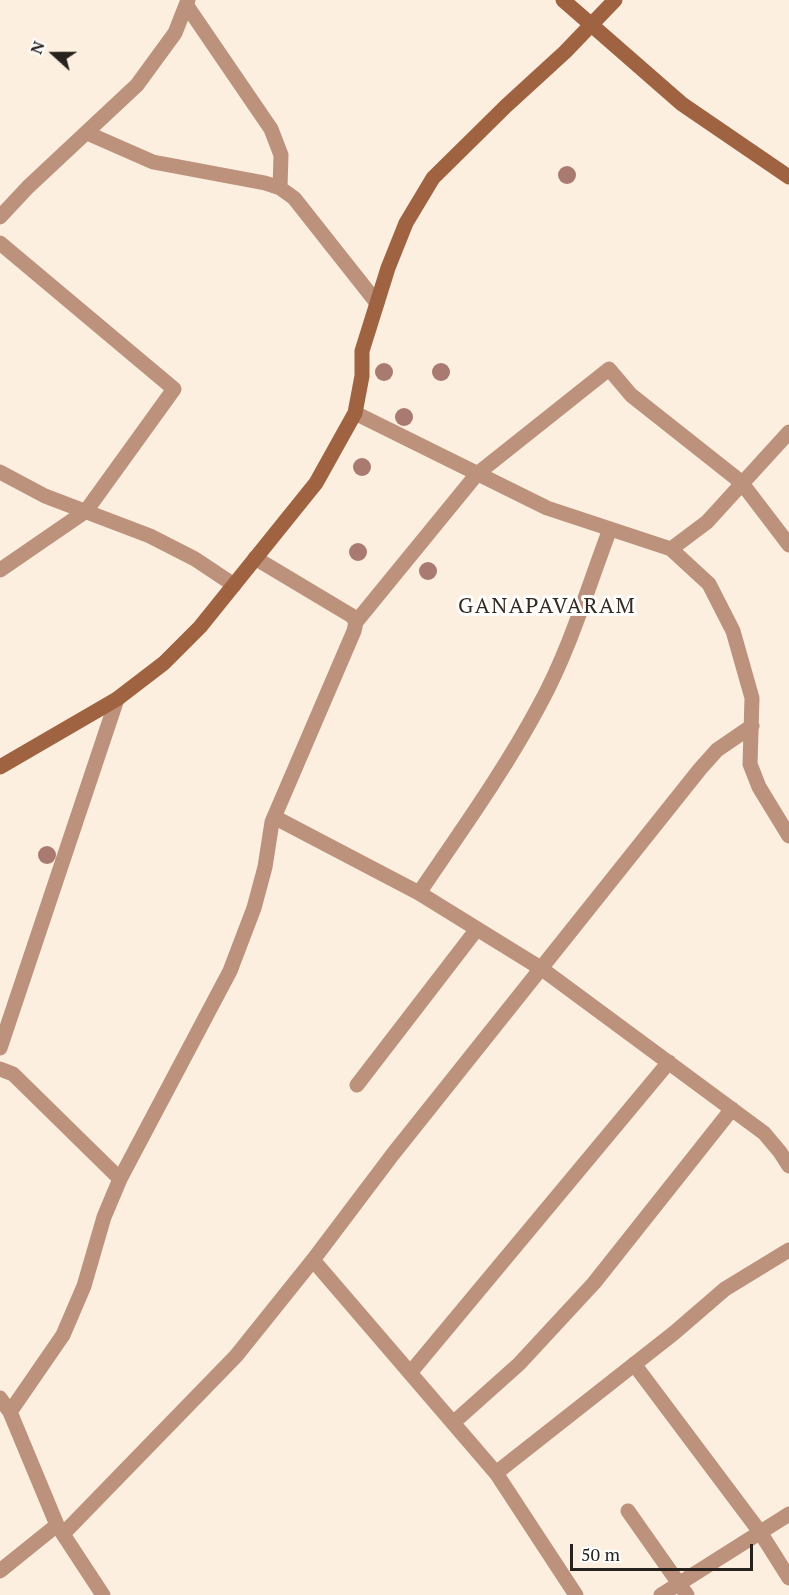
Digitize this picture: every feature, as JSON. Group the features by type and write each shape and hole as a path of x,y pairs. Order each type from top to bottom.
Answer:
{"street":[{"path":"563,0 682,104 789,177"},
{"path":"0,767 117,699 164,663 200,627 316,483 355,413 362,376 362,351 405,223 433,178 565,52 615,0"},
{"path":"0,217 28,187 137,85 175,33 188,3"},
{"path":"188,3 271,129 281,155 280,188"},
{"path":"87,133 153,162 265,183 280,188 294,198 377,303"},
{"path":"0,243 174,389 86,512 0,570"},
{"path":"10,1412 63,1335 84,1286 104,1217 120,1179 230,971 254,908 265,867 274,817 356,622 477,474 609,369 630,395 741,482 789,545"},
{"path":"355,413 547,508 671,549 709,584 734,631 752,698 750,764 759,787 789,836"},
{"path":"671,549 707,522 741,482 789,432"},
{"path":"0,472 45,496 150,536 195,559 234,585"},
{"path":"419,893 497,776 541,703 568,642 609,529"},
{"path":"255,558 352,616 356,622"},
{"path":"0,1048 117,699"},
{"path":"0,1571 60,1530 236,1356 314,1260 393,1154 700,769 717,750 752,726"},
{"path":"274,817 419,893 542,969 765,1133 789,1166"},
{"path":"357,1085 477,929"},
{"path":"410,1373 669,1062"},
{"path":"0,1069 14,1074 120,1179"},
{"path":"453,1423 519,1364 594,1283 732,1109"},
{"path":"496,1473 725,1289 789,1250"},
{"path":"314,1260 496,1473 576,1595"},
{"path":"634,1364 760,1532 789,1578"},
{"path":"0,1398 10,1412 60,1530 103,1595"},
{"path":"628,1510 683,1589"},
{"path":"661,1595 683,1589 760,1532 789,1514"}],"district":[{"name":"GANAPAVARAM","path":"547,607"}]}
